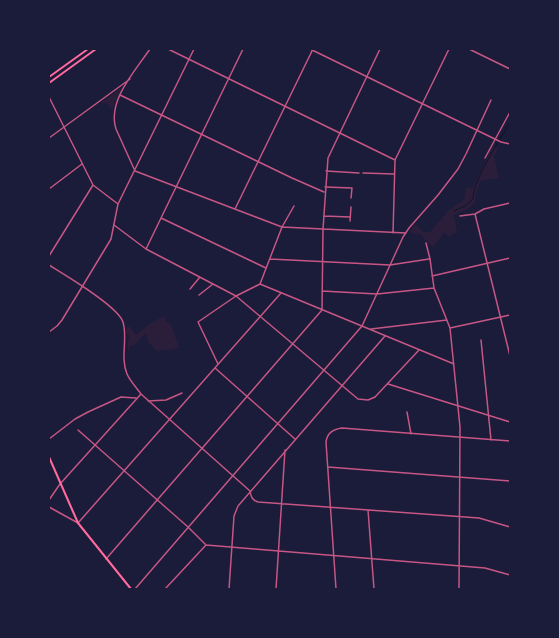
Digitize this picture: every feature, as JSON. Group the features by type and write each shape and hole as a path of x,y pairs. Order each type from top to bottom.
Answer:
{"main road":[{"path":"49,77 88,49"},
{"path":"49,83 96,49"},
{"path":"49,457 78,523 131,589"}],"street":[{"path":"150,49 120,95 114,112 114,123 135,171 282,227 406,233"},
{"path":"168,49 395,160"},
{"path":"49,332 59,324 111,239 118,204 194,49"},
{"path":"146,249 243,49"},
{"path":"235,209 311,49 501,142 510,144"},
{"path":"106,559 322,310 323,229 328,158 380,49"},
{"path":"393,232 395,160 449,49"},
{"path":"468,49 510,69"},
{"path":"49,138 131,78"},
{"path":"120,95 258,162 325,192"},
{"path":"49,97 93,185 118,204"},
{"path":"135,589 362,326 406,233 456,172 492,100"},
{"path":"485,158 497,140 510,112"},
{"path":"49,189 82,164"},
{"path":"326,171 360,173"},
{"path":"363,173 394,174"},
{"path":"49,256 93,185"},
{"path":"325,187 352,188 352,198"},
{"path":"460,216 475,214 484,209 510,203"},
{"path":"218,364 198,322 236,296 260,284 282,227 294,206"},
{"path":"350,221 351,207"},
{"path":"475,214 510,356"},
{"path":"324,216 350,217"},
{"path":"161,218 266,268"},
{"path":"114,225 146,249 236,296 354,397 362,400 372,399 419,350"},
{"path":"426,243 434,288 450,328 454,364 460,438 459,589"},
{"path":"432,276 510,258"},
{"path":"270,259 390,265 430,259"},
{"path":"49,265 113,308 121,318 124,330 124,361 126,372 141,394 250,491 252,499 256,501 483,519 510,527"},
{"path":"190,289 200,277"},
{"path":"199,295 213,284"},
{"path":"260,284 454,364"},
{"path":"322,291 377,294 434,288"},
{"path":"49,507 78,523 281,293"},
{"path":"450,328 510,315"},
{"path":"370,330 447,320"},
{"path":"229,589 236,509 285,450 385,336"},
{"path":"481,340 491,440"},
{"path":"215,368 295,439"},
{"path":"388,384 510,422"},
{"path":"148,401 166,400 182,393"},
{"path":"49,500 60,484 141,394"},
{"path":"49,439 75,419 88,412 121,397 136,398"},
{"path":"407,412 411,434"},
{"path":"336,589 326,442 332,431 342,428 510,441"},
{"path":"78,430 188,527 206,546 490,568 510,575"},
{"path":"276,589 285,450"},
{"path":"328,467 510,482"},
{"path":"368,510 374,589"},
{"path":"165,589 206,546"}],"shaded area":[{"path":"121,88 112,110 108,104 101,103"},
{"path":"493,146 498,148 494,156 499,178 480,181 476,193 475,203 468,209 454,215 457,232 448,237 445,232 433,247 421,235 410,232 415,224 423,232 430,232 449,210 464,200 466,187 472,189"},
{"path":"164,316 166,322 171,324 179,348 160,350 158,352 148,342 146,333 136,344 130,346 128,352 129,335 126,334 126,329 128,326 136,335 149,324"}],"waterway":[{"path":"454,211 465,206 473,199 477,181 510,122"}]}
